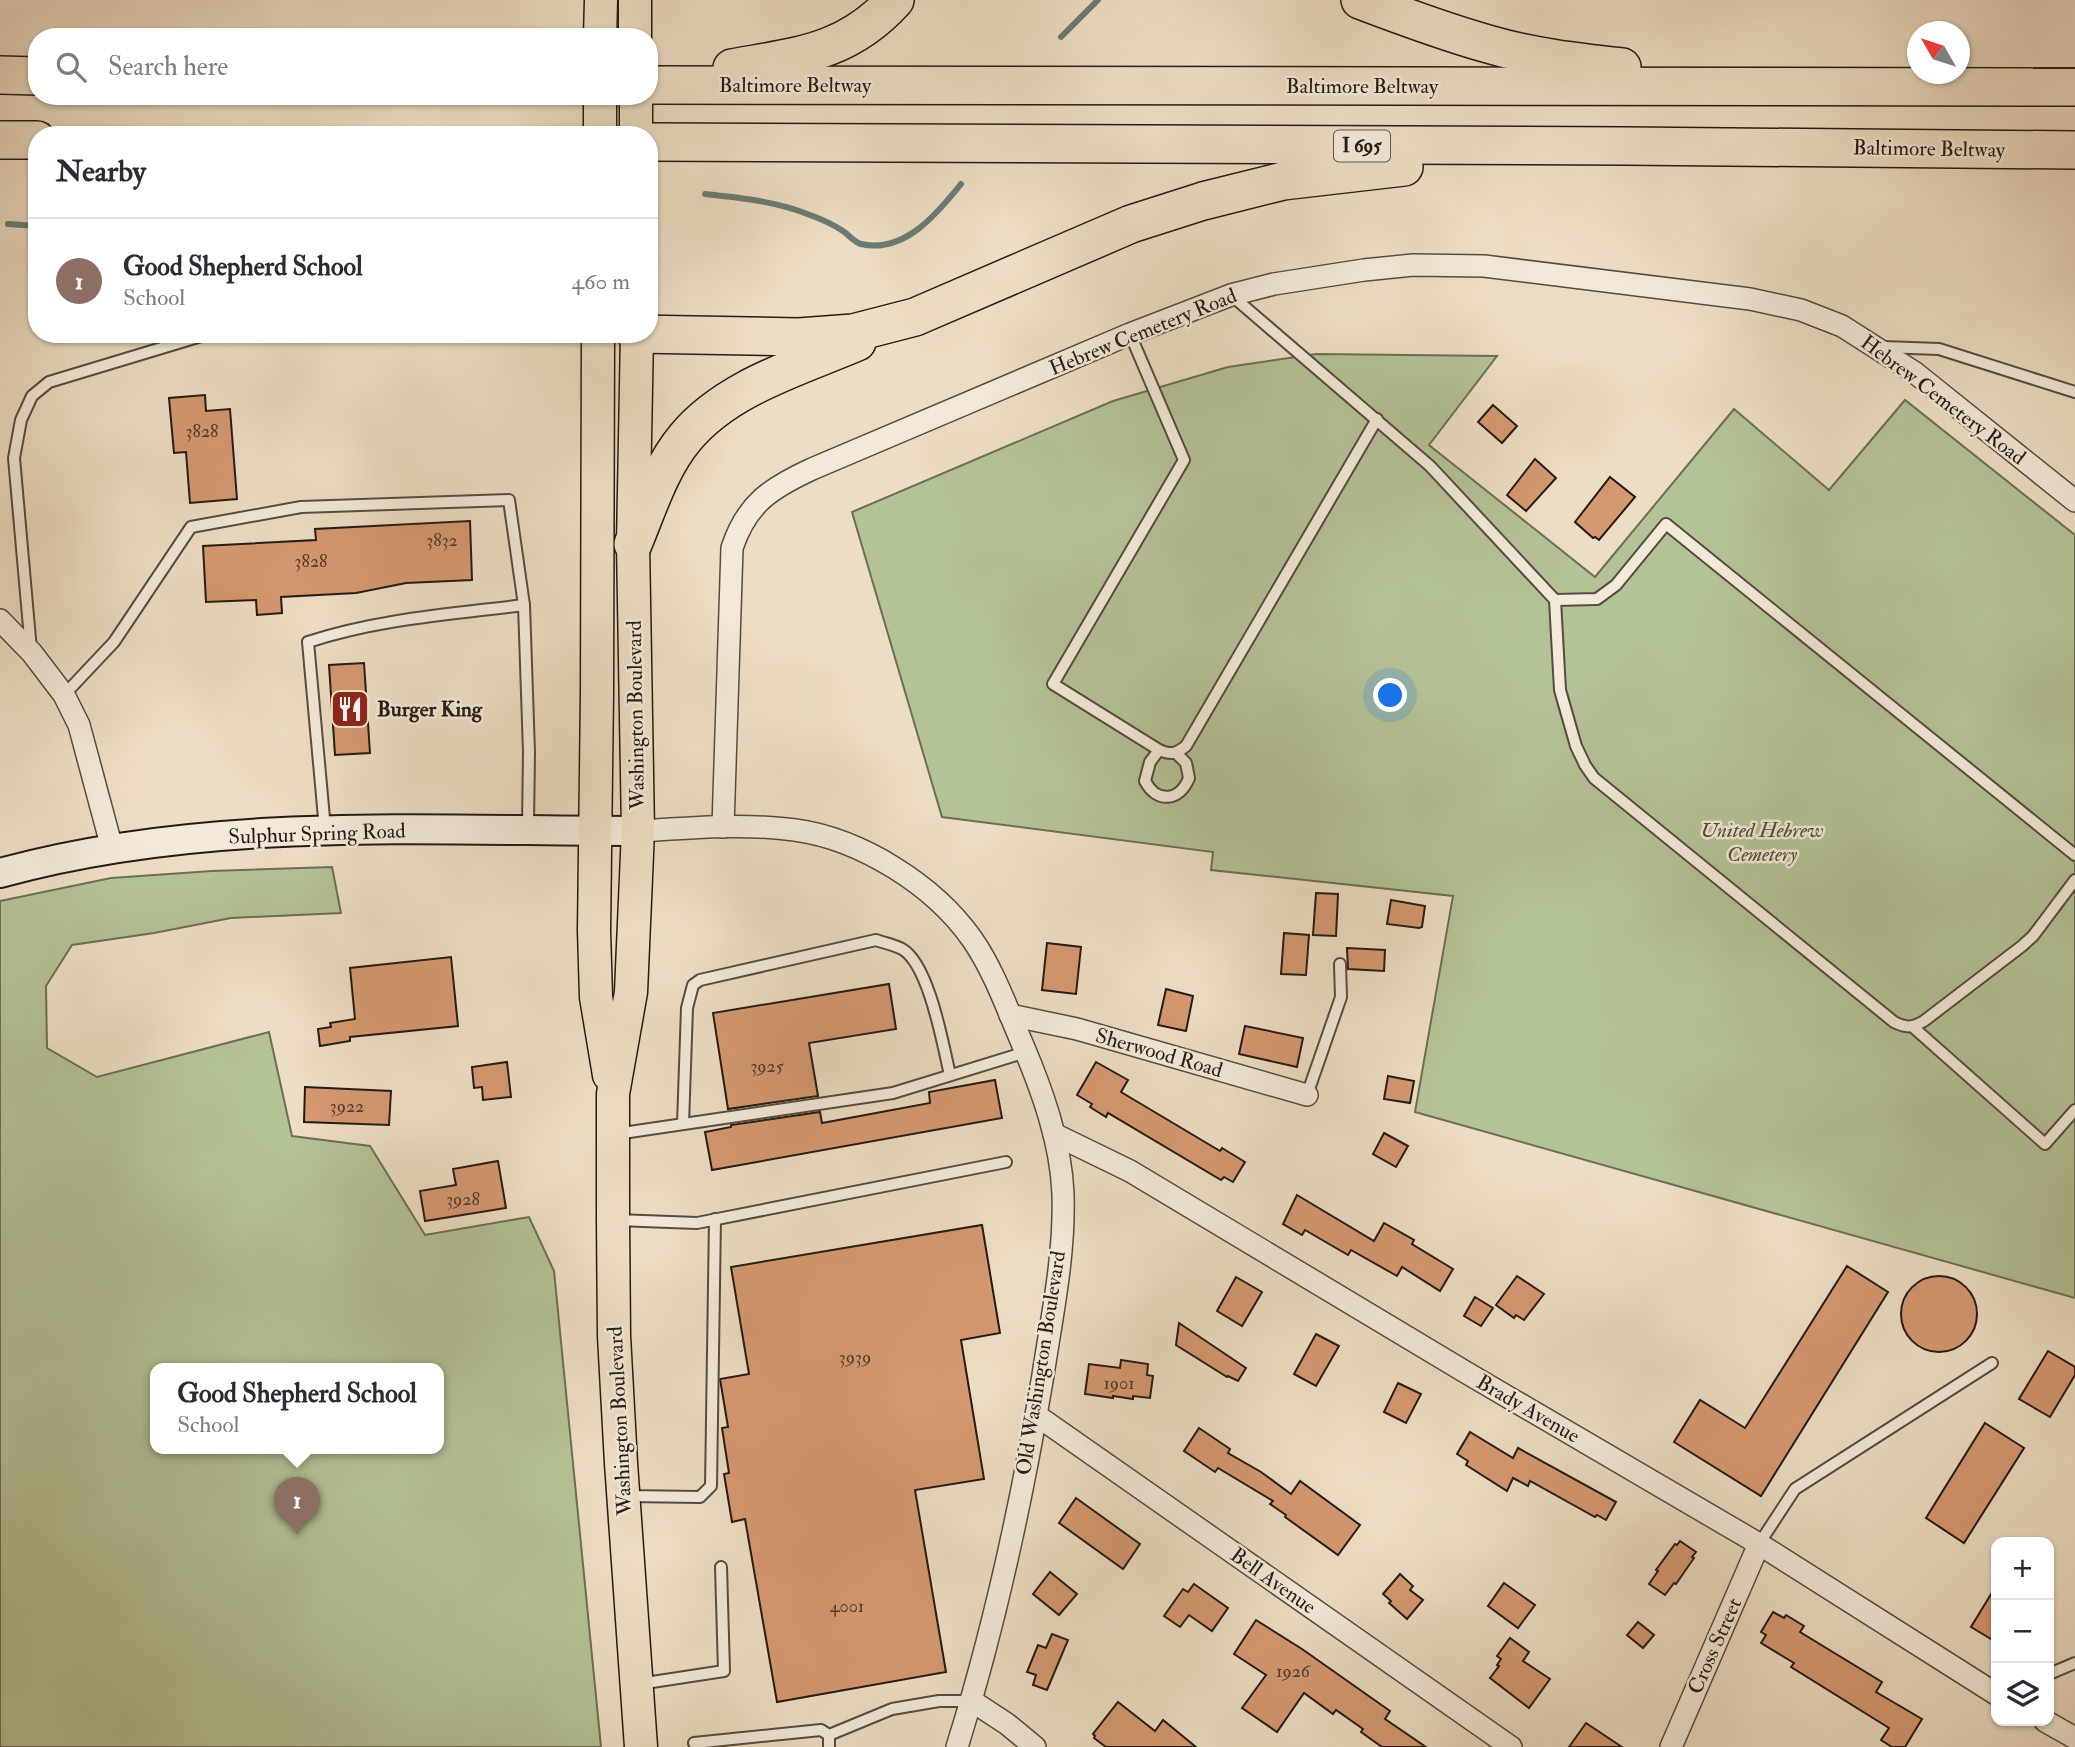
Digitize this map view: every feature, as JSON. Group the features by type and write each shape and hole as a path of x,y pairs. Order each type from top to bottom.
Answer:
{"highway":[{"path":"658,81 810,54 841,42 870,25 895,0"},
{"path":"1360,0 1490,45 1545,57 1804,87"},
{"path":"0,75 28,76"},
{"name":"Baltimore Beltway","path":"658,83 2075,87"},
{"path":"0,139 28,140"},
{"name":"Baltimore Beltway","path":"658,142 2075,150"},
{"path":"633,544 665,468 685,438 710,414 744,391 1131,224 1203,201 1270,184 1364,170 1625,146"},
{"path":"658,334 799,337 853,333 915,317"}],"main road":[{"path":"600,28 601,0"},
{"path":"635,0 635,28"},
{"path":"600,105 600,126"},
{"path":"636,105 636,126"},
{"name":"Washington Boulevard","path":"598,343 596,997 613,1094 614,1336 641,1747"},
{"name":"Washington Boulevard","path":"613,1094 631,992 638,831 633,544 637,343"},
{"name":"Sulphur Spring Road","path":"0,873 112,849 202,837 325,831 638,831"}],"street":[{"name":"Hebrew Cemetery Road","path":"723,827 732,548 738,529 748,512 763,497 783,482 1130,334 1231,295 1284,282 1413,265 1484,266 1750,299 1811,314 1842,326 1914,372 2075,501"},
{"path":"0,620 32,653 64,695 79,725 112,849"},
{"name":"Old Washington Boulevard","path":"638,831 723,827 797,830 864,851 930,893 967,933 1010,1015 1026,1052 1054,1134 1063,1193 1060,1248 1053,1312 1036,1415 992,1627 957,1747"},
{"name":"Sherwood Road","path":"1010,1015 1077,1029 1307,1095"},
{"name":"Brady Avenue","path":"1054,1134 1130,1171 1466,1373 1759,1544 1991,1691"},
{"name":"Bell Avenue","path":"1036,1415 1488,1741 1511,1747"},
{"name":"Cross Street","path":"1671,1747 1759,1544"},
{"path":"972,1701 1035,1747"},
{"path":"2054,1726 2075,1738"}],"lane":[{"path":"1231,295 1430,466 1555,600 1560,690 1576,746 1584,765 1594,778 1894,1022 1904,1027 1913,1027 2028,941 2075,880"},
{"path":"1130,334 1184,460 1053,684 1169,754 1177,754 1186,746 1377,419"},
{"path":"32,653 14,458 21,420 32,396 49,382 178,343"},
{"path":"1876,346 1939,349 2075,392"},
{"path":"64,695 114,642 191,527 301,507 509,500 524,605 529,752 528,830"},
{"path":"1555,600 1597,599 1616,585 1666,524 2075,855"},
{"path":"325,831 308,642 341,631 524,605"},
{"path":"1159,750 1150,762 1145,781 1149,789 1163,798 1179,794 1189,778 1186,763 1177,754"},
{"path":"682,1124 687,1008 693,985 700,980 876,940 904,949 917,965 934,1006 950,1075"},
{"path":"1307,1095 1341,997 1340,964"},
{"path":"1913,1027 2045,1144 2075,1110"},
{"path":"613,1134 893,1093 1026,1052"},
{"path":"613,1220 696,1223 1006,1162"},
{"path":"624,1496 700,1497 711,1486 715,1219"},
{"path":"1759,1544 1795,1489 1992,1363"},
{"path":"636,1685 724,1671 722,1567"},
{"path":"2054,1672 2075,1663"},
{"path":"829,1735 892,1709 939,1702 972,1701"},
{"path":"694,1743 821,1730 829,1735"},
{"path":"829,1735 829,1747"}],"green space":[{"name":"United Hebrew Cemetery","path":"1316,354 1497,356 1429,445 1595,577 1734,409 1829,490 1905,400 2075,535 2075,1298 1415,1112 1453,896 1211,870 1213,852 942,817 852,512 1113,401 1228,367"},
{"path":"332,867 341,913 231,918 72,945 46,986 47,1048 97,1077 269,1032 292,1136 370,1146 425,1235 529,1217 554,1271 601,1747 0,1747 0,901 111,878"}],"building":[{"path":"205,395 206,411 230,409 237,499 190,503 186,452 174,453 169,398"},
{"path":"1493,405 1517,426 1502,443 1478,422"},
{"path":"1535,459 1556,478 1526,511 1507,495"},
{"path":"1610,477 1635,497 1599,540 1575,522"},
{"path":"470,521 472,580 406,583 356,593 281,597 282,613 257,615 256,600 206,602 203,546 316,540 315,529"},
{"name":"Burger King","path":"364,663 370,753 335,755 329,665"},
{"path":"1316,893 1338,894 1336,936 1313,935"},
{"path":"1391,900 1425,906 1422,927 1387,924"},
{"path":"1284,933 1309,935 1306,975 1281,974"},
{"path":"1047,943 1081,947 1076,994 1042,990"},
{"path":"1347,948 1385,950 1384,971 1348,969"},
{"path":"451,957 458,1026 350,1037 350,1041 320,1046 318,1029 331,1027 330,1023 355,1019 350,968"},
{"path":"889,984 896,1029 809,1043 818,1096 728,1109 713,1013"},
{"path":"1166,989 1193,996 1186,1031 1158,1025"},
{"path":"1245,1026 1303,1038 1297,1067 1239,1054"},
{"path":"507,1062 511,1097 483,1100 482,1087 474,1088 472,1067"},
{"path":"1096,1062 1128,1080 1121,1092 1220,1151 1222,1148 1245,1162 1233,1182 1224,1177 1221,1180 1108,1113 1106,1117 1090,1107 1092,1104 1077,1095"},
{"path":"1388,1076 1414,1081 1410,1103 1384,1099"},
{"path":"995,1080 1002,1118 712,1170 705,1132 731,1125 820,1112 822,1123 930,1103 929,1092"},
{"path":"305,1087 391,1091 389,1125 304,1122"},
{"path":"1384,1133 1408,1146 1396,1167 1373,1154"},
{"path":"498,1161 506,1208 425,1221 420,1191 456,1185 453,1169"},
{"path":"1297,1195 1374,1241 1384,1223 1414,1240 1412,1244 1453,1269 1440,1291 1402,1267 1397,1276 1351,1250 1348,1255 1305,1230 1302,1235 1283,1224"},
{"path":"982,1225 1000,1333 961,1340 984,1479 915,1490 946,1672 777,1702 745,1519 732,1522 724,1474 729,1473 722,1428 728,1427 720,1379 749,1374 731,1267"},
{"path":"1847,1266 1888,1292 1761,1496 1674,1442 1700,1400 1745,1428"},
{"path":"1517,1276 1544,1294 1524,1320 1516,1315 1514,1318 1496,1305"},
{"path":"1939,1276 1953,1279 1966,1287 1974,1300 1977,1314 1974,1328 1966,1341 1953,1349 1939,1352 1925,1349 1912,1341 1904,1328 1901,1314 1904,1300 1912,1287 1925,1279"},
{"path":"1236,1277 1262,1292 1242,1326 1217,1311"},
{"path":"1475,1297 1493,1308 1481,1326 1464,1316"},
{"path":"1179,1323 1246,1368 1238,1381 1176,1345"},
{"path":"1316,1334 1339,1346 1316,1386 1294,1374"},
{"path":"2048,1351 2075,1367 2075,1375 2050,1417 2019,1399"},
{"path":"1121,1360 1148,1364 1147,1375 1153,1376 1150,1398 1113,1398 1085,1394 1089,1364 1120,1368"},
{"path":"1398,1383 1421,1394 1406,1423 1384,1412"},
{"path":"1985,1423 2024,1448 1964,1543 1926,1518"},
{"path":"1199,1428 1230,1449 1228,1453 1291,1494 1300,1481 1360,1525 1338,1555 1285,1517 1286,1515 1270,1504 1273,1501 1218,1468 1215,1472 1184,1451"},
{"path":"1470,1432 1513,1458 1518,1448 1616,1502 1606,1520 1597,1515 1595,1517 1530,1481 1528,1486 1513,1478 1507,1491 1466,1465 1468,1461 1457,1454"},
{"path":"1076,1498 1140,1544 1123,1569 1059,1523"},
{"path":"1680,1541 1696,1552 1676,1584 1674,1583 1665,1595 1649,1584 1658,1571 1656,1570"},
{"path":"1050,1572 1077,1594 1059,1615 1033,1594"},
{"path":"1400,1574 1413,1586 1410,1590 1423,1600 1407,1619 1383,1594"},
{"path":"1504,1583 1535,1605 1518,1628 1488,1606"},
{"path":"1194,1584 1228,1608 1212,1631 1189,1615 1180,1627 1164,1616 1183,1589 1188,1592"},
{"path":"1991,1594 1991,1639 1971,1627"},
{"path":"1773,1612 1784,1618 1786,1615 1804,1626 1800,1632 1882,1682 1876,1692 1922,1719 1905,1747 1892,1747 1881,1740 1889,1728 1791,1667 1794,1663 1761,1643 1766,1635 1761,1632"},
{"path":"1256,1620 1390,1711 1385,1719 1426,1747 1382,1747 1361,1732 1363,1729 1336,1710 1333,1714 1304,1693 1277,1732 1242,1708 1266,1675 1234,1654"},
{"path":"1638,1622 1654,1635 1643,1648 1627,1635"},
{"path":"1052,1634 1068,1640 1047,1690 1033,1685 1036,1675 1027,1672 1038,1645 1046,1648"},
{"path":"1510,1638 1529,1652 1523,1661 1550,1679 1529,1708 1490,1678 1499,1666 1497,1665 1501,1659 1497,1656"},
{"path":"1118,1702 1155,1731 1163,1720 1196,1747 1106,1747 1094,1738 1093,1734"},
{"path":"1586,1723 1622,1747 1569,1747"}],"waterway":[{"path":"1061,37 1098,0"},
{"path":"705,194 784,206 819,218 858,243 877,246 891,243 918,229 961,184"},
{"path":"8,224 28,225"}],"place":[{"name":"Burger King","path":"350,709"},
{"name":"Good Shepherd School","path":"297,1535"}]}
